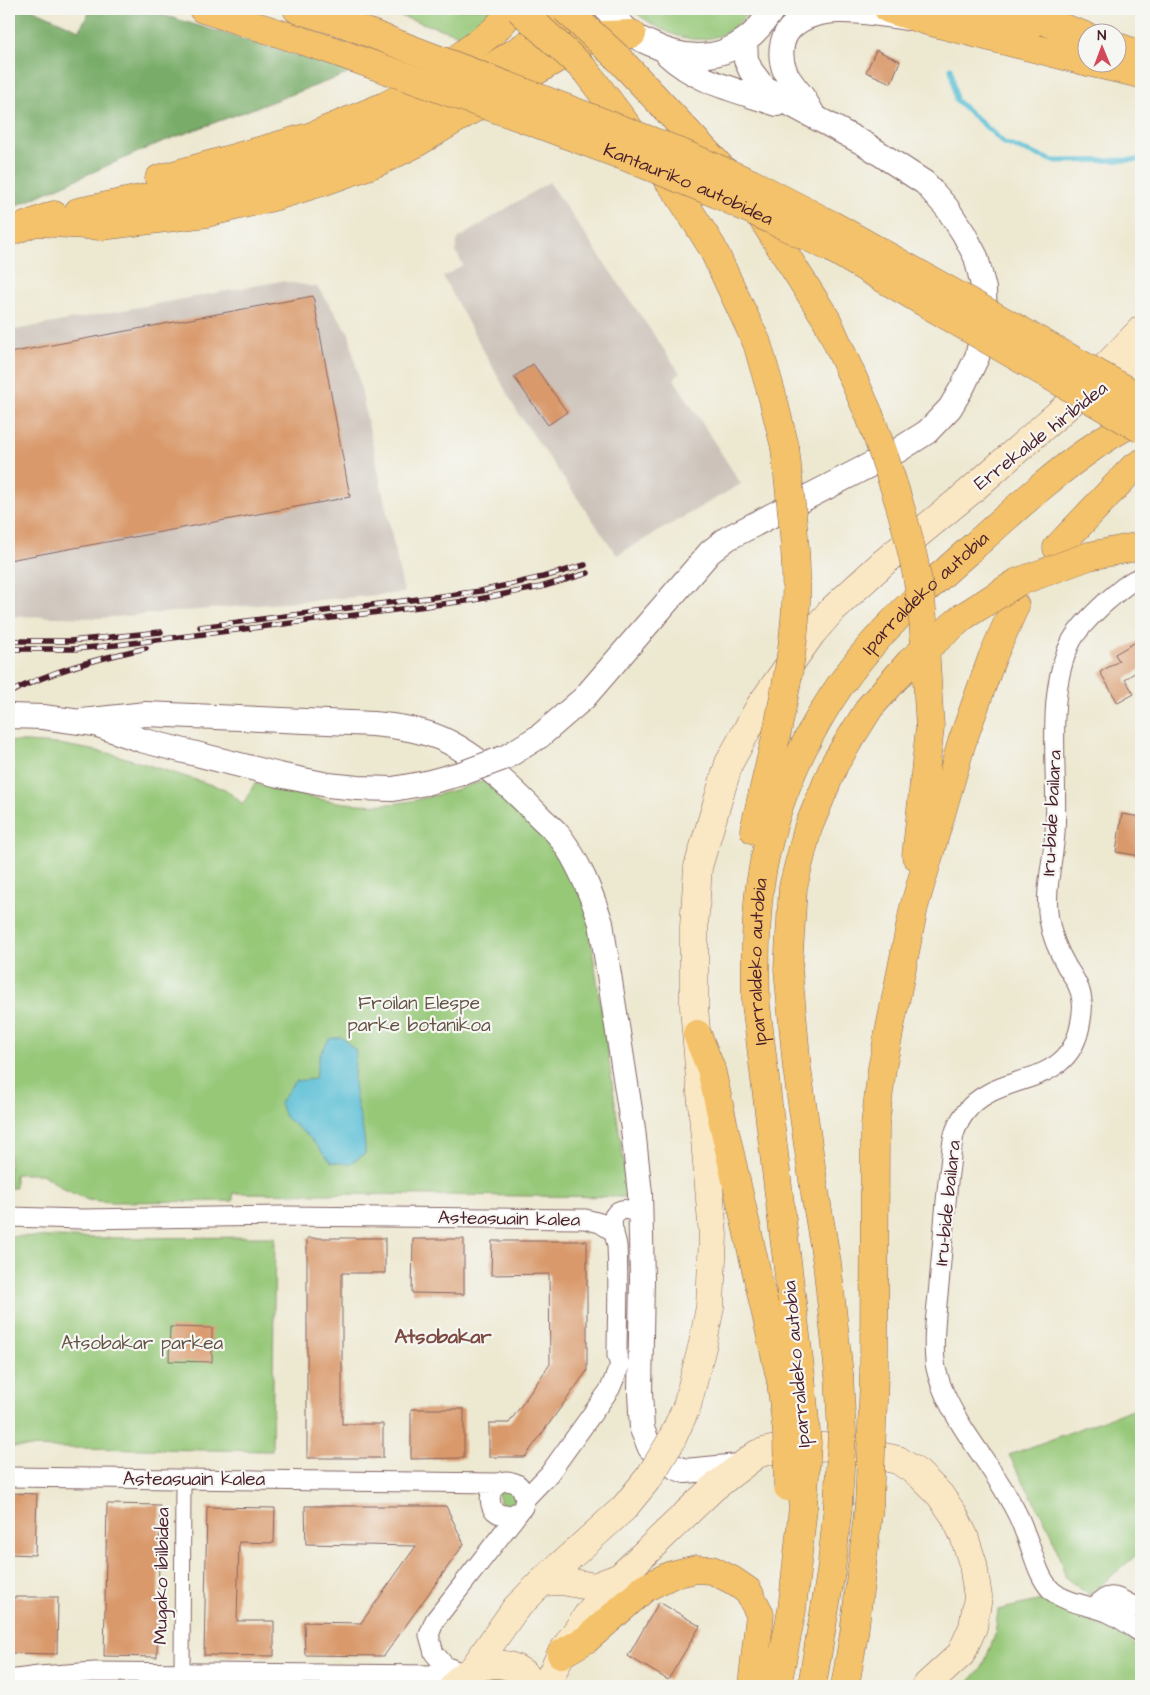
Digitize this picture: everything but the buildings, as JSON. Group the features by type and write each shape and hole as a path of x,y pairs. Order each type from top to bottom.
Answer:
{"highway":[{"name":"Kantauriko autobidea","path":"203,9 328,49 525,119 717,194 831,248 1141,430"},
{"name":"Kantauriko autobidea","path":"297,9 343,23 662,145 751,183 832,225 1141,398"},
{"path":"416,90 495,30 514,9"},
{"path":"519,9 585,70 678,193 712,247 757,343 785,447 794,545 796,603 792,656 776,737 743,880 738,923 738,987 752,1091 788,1266"},
{"path":"9,232 88,201 312,136 386,106 449,73 487,48 511,28 528,9"},
{"path":"565,9 618,58 718,164 762,218 827,320 869,414 895,485 910,544 922,609 930,728 916,850 914,907"},
{"path":"38,222 216,184 310,159 377,131 599,9"},
{"path":"888,9 931,22 1078,59"},
{"path":"964,9 1078,47"},
{"path":"1010,9 1078,33"},
{"path":"38,222 101,226 207,213 277,196 378,162 413,145 586,41 603,35 632,34"},
{"path":"1128,50 1141,55"},
{"path":"1128,61 1141,64"},
{"path":"1128,63 1141,69"},
{"path":"1128,71 1141,74"},
{"name":"Iparraldeko autobia","path":"777,1686 792,1610 796,1507 807,1443 791,1379 788,1266 757,1013 755,966 762,876 768,844 780,802 810,734 831,698 859,659 898,617 963,556 1053,478 1093,447 1141,418"},
{"path":"1057,548 1141,463"},
{"name":"Iparraldeko autobia","path":"812,1686 831,1572 838,1505 842,1433 839,1374 827,1263 796,1068 788,969 793,887 808,828 835,763 870,707 910,662 964,616 1018,582 1089,556 1141,546"},
{"path":"845,1686 854,1634 869,1505 874,1375 873,1235 875,1125 882,1068 914,907 962,742 992,658 1015,606"},
{"path":"697,1034 710,1069 791,1379"},
{"path":"763,1686 796,1507"},
{"path":"561,1654 587,1639 645,1588 671,1575 696,1569 712,1570 748,1591 760,1614 752,1686"},
{"path":"854,1634 858,1665 855,1686"}],"main road":[{"path":"462,1677 515,1609 624,1508 650,1476 670,1443 687,1406 710,1307 714,1235 694,1007 694,927 698,867 729,763 760,706 812,633 832,610 883,563 967,494 1074,400 1141,330"},
{"name":"Errekalde hiribidea","path":"967,494 1009,466 1109,382 1141,363"},
{"path":"546,1686 561,1654 588,1613 620,1577 713,1488 739,1466 757,1454 771,1450 834,1446 898,1460 919,1474 940,1495 954,1515 964,1536 973,1564 978,1597 973,1627 961,1654 926,1686"},
{"path":"542,1582 563,1581 594,1588 620,1577"},
{"path":"462,1677 480,1666 496,1664 516,1668 530,1679 534,1686"}],"street":[{"path":"599,9 632,34 662,49 691,57 719,54 745,40 763,23 773,9"},
{"path":"814,118 785,72 782,60 781,50 784,38 790,27 800,18 809,13 821,11 856,10 931,22"},
{"path":"9,716 82,721 111,728 141,740 328,785 393,789 426,783 463,773 506,758 540,736 584,698 710,552 728,538 897,451 927,432 950,408 962,386 976,356 986,323 984,289 976,257 947,208 925,183 864,144 777,97 761,84 751,71 746,60 745,40"},
{"path":"662,49 681,67 696,76 814,118"},
{"name":"Iru-bide bailara","path":"1141,577 1120,589 1100,607 1074,637 1063,660 1059,682 1055,713 1055,833 1047,901 1049,922 1056,945 1078,984 1082,1003 1080,1024 1074,1045 1065,1058 1033,1077 980,1098 968,1110 956,1127 945,1206 935,1338 935,1363 951,1407 968,1437 1009,1498 1025,1532 1044,1582 1054,1593 1069,1600 1108,1612 1141,1633"},
{"path":"82,721 146,714 399,726 416,730 441,738 464,751 527,803 560,837 590,890 601,923 636,1154 641,1215 630,1363 640,1392 642,1429 650,1448 675,1467 685,1471 739,1466"},
{"path":"9,728 50,729 121,740 141,740"},
{"path":"630,1363 617,1356 617,1244 612,1222 615,1214 622,1210 630,1210 641,1215"},
{"name":"Asteasuain kalea","path":"9,1217 82,1219 284,1216 585,1219 600,1224 614,1232"},
{"path":"499,1483 490,1495 492,1507 496,1512 509,1516 521,1499 546,1476 630,1363"},
{"name":"Asteasuain kalea","path":"9,1477 499,1483 506,1481 521,1499"},
{"name":"Mugako ibilbidea","path":"182,1673 183,1479"},
{"path":"462,1677 445,1666 434,1653 429,1635 435,1620 521,1499"},
{"path":"1094,1608 1100,1600 1107,1596 1114,1596 1141,1609"},
{"path":"9,1680 95,1672 436,1675 462,1677"}],"shaded area":[{"path":"1114,9 1141,9 1141,17"},
{"path":"549,182 680,373 674,379 741,484 617,555 518,413 443,277 463,265 456,252 459,238"},
{"path":"281,281 317,287 349,333 404,593 101,618 9,616 9,331"}],"green space":[{"path":"9,9 32,9 79,30 91,9 143,9 353,72 159,143 9,209"},
{"path":"378,9 488,9 491,11 463,36"},
{"path":"631,9 751,9 737,24 723,34 708,39 693,39 677,36 662,29"},
{"name":"Froilan Elespe parke botanikoa","path":"9,741 59,744 113,754 225,789 243,804 255,783 326,800 344,803 380,804 421,799 488,780 534,822 572,873 590,917 591,940 629,1197 233,1193 233,1201 110,1202 88,1200 64,1189 42,1174 15,1174 15,1188 9,1188"},
{"name":"Atsobakar parkea","path":"9,1236 93,1238 275,1237 272,1451 9,1447"},
{"path":"1141,1406 1141,1551 1089,1595 1066,1578 1051,1532 1009,1455"},
{"path":"513,1489 517,1504 502,1507 498,1494 500,1491"},
{"path":"1046,1599 1099,1626 1125,1636 1141,1651 1141,1686 965,1686 983,1666 995,1635 998,1610"},
{"path":"481,1677 508,1677 521,1686 468,1686"}],"water":[{"path":"341,1037 356,1051 355,1088 365,1144 365,1154 349,1164 331,1162 309,1137 285,1117 280,1103 295,1081 315,1079 319,1057 329,1039"}],"waterway":[{"path":"951,68 956,100 1004,143 1054,161 1141,160"}],"railway":[{"path":"200,627 481,591 585,565"},
{"path":"9,649 74,649 116,645 474,600 541,587 588,573"},
{"path":"9,641 70,641 161,632"},
{"path":"9,693 76,666 146,648"}],"district":[{"name":"Atsobakar","path":"443,1337"}]}
